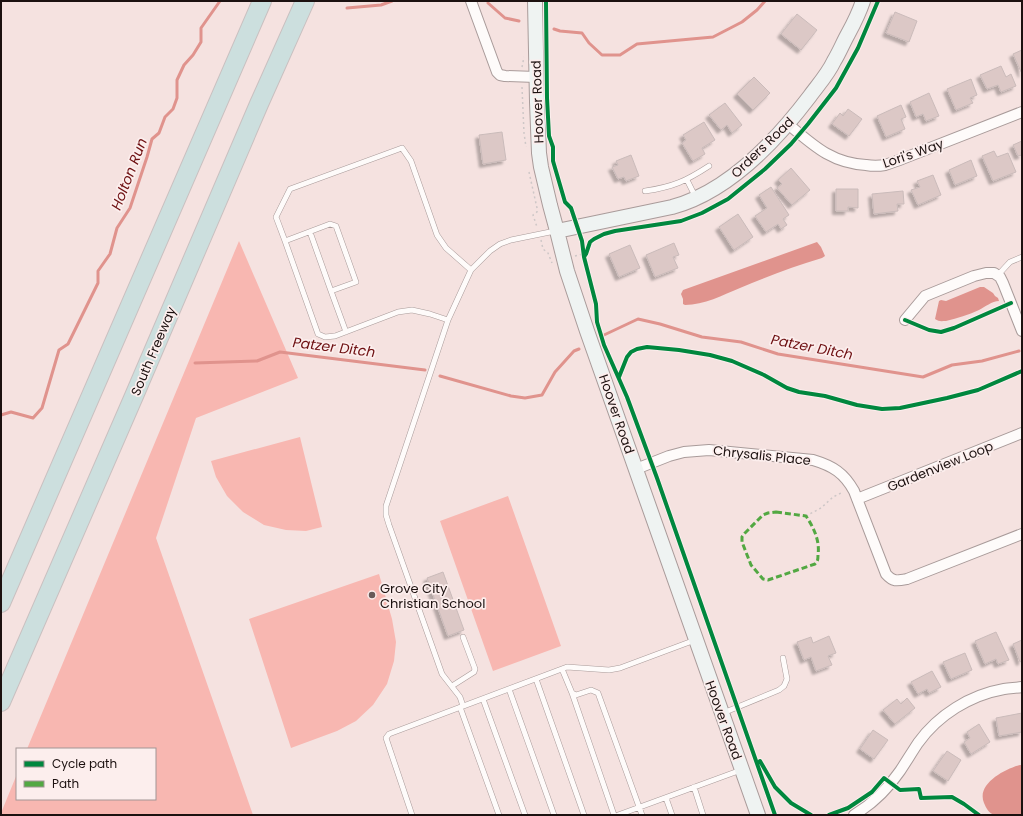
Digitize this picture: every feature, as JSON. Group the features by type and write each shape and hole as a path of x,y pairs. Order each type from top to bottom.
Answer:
{"highway":[{"path":"1,603 262,1"},
{"name":"South Freeway","path":"1,702 259,104 305,1"}],"main road":[{"name":"Hoover Road","path":"535,1 539,153 544,180 543,207 557,231 567,271 587,331 758,815"},
{"name":"Orders Road","path":"557,231 686,203 729,179 768,145 796,115 815,90 834,62 860,12 863,1"}],"street":[{"path":"472,1 496,72 505,76 536,77"},
{"name":"Lori's Way","path":"788,124 818,148 841,161 856,165 884,165 1022,112"},
{"path":"905,320 925,296 974,276 994,273 998,274 1003,283 1022,331"},
{"name":"Gardenview Loop","path":"857,499 1022,433"},
{"name":"Chrysalis Place","path":"636,469 669,456 684,452 709,450 813,460 826,463 838,470 847,480 857,499 886,574 891,579 898,581 907,579 1022,534"},
{"path":"854,815 876,800 900,771 918,743 931,727 947,714 963,703 978,696 1003,689 1022,687"}],"lane":[{"path":"448,320 412,310 398,312 335,336 325,337 318,334 276,217 290,189 402,148 411,161 437,235 446,248 471,270"},
{"path":"645,191 670,186 687,180 709,166"},
{"path":"687,180 696,198"},
{"path":"285,241 330,224 336,226 356,282 331,291"},
{"path":"499,815 460,697 442,674 389,525 386,515 386,506 448,320 471,270 490,251 500,244 510,240 557,231"},
{"path":"310,232 346,332"},
{"path":"998,274 1006,264 1022,257"},
{"path":"452,686 474,672 475,669 463,637"},
{"path":"412,815 386,738 389,734 567,667 609,670 620,668 696,640"},
{"path":"722,713 779,690 784,686 787,679 784,658"},
{"path":"562,669 572,693 614,815"},
{"path":"536,679 584,815"},
{"path":"509,689 554,815"},
{"path":"572,693 576,695 591,690 598,693 642,815"},
{"path":"483,699 525,815"},
{"path":"618,815 742,770"},
{"path":"694,788 704,815"},
{"path":"666,798 672,815"}],"path":[{"path":"582,248 584,257 586,254"},
{"path":"806,516 821,508 833,497 852,489"}],"shaded area":[{"path":"239,241 298,378 196,418 156,538 253,815 1,815 16,776 16,800 156,800 156,748 27,748"},
{"path":"817,242 825,256 822,258 706,301 692,305 683,304 681,294 683,290"},
{"path":"980,287 984,287 993,293 999,301 955,319 938,321 935,319 939,301 946,301"},
{"path":"300,437 322,527 306,531 286,530 264,525 243,512 227,496 216,477 211,461"},
{"path":"508,496 561,646 493,671 440,521"},
{"path":"379,574 392,619 396,642 394,661 387,684 373,705 356,721 337,731 291,748 249,619"},
{"path":"1022,765 1022,815 992,814 984,803 984,790 993,778"}],"building":[{"path":"895,12 917,21 909,42 886,33"},
{"path":"797,14 817,30 801,50 781,34"},
{"path":"1022,50 1022,74 1013,54"},
{"path":"1001,66 1006,77 1011,74 1016,86 1001,92 998,85 987,89 980,75"},
{"path":"754,77 770,93 753,110 737,94"},
{"path":"971,79 977,95 970,98 973,103 956,110 947,89"},
{"path":"929,93 939,116 926,121 923,114 916,117 910,102"},
{"path":"725,103 742,125 732,133 727,125 721,130 709,115"},
{"path":"901,105 906,117 901,119 905,129 886,137 877,116"},
{"path":"848,109 862,119 849,136 832,124 840,113 843,116"},
{"path":"704,122 715,140 702,148 705,154 693,161 682,143 686,140 683,135"},
{"path":"502,132 506,160 483,164 479,135"},
{"path":"1022,141 1022,155 1018,156 1013,145"},
{"path":"994,151 997,157 1008,153 1016,172 993,181 982,156"},
{"path":"631,155 639,176 626,181 624,177 618,179 612,167 618,165 616,161"},
{"path":"971,160 977,176 955,185 949,170"},
{"path":"791,168 810,190 792,205 777,188 782,184 778,180"},
{"path":"933,175 941,195 918,205 911,190 920,187 917,181"},
{"path":"771,187 789,215 783,219 787,225 781,229 778,224 766,232 755,216 767,208 759,195"},
{"path":"836,189 858,189 858,208 848,207 848,211 836,211"},
{"path":"903,191 904,204 897,204 898,211 874,214 872,194"},
{"path":"738,214 753,237 734,250 719,227"},
{"path":"674,243 679,255 673,257 678,268 655,277 646,255"},
{"path":"630,245 640,268 619,277 609,254"},
{"path":"443,572 464,630 448,636 427,578"},
{"path":"996,632 1009,660 998,664 996,659 985,664 975,641"},
{"path":"829,636 836,653 828,656 832,665 816,671 811,657 804,660 797,642 811,637 813,643"},
{"path":"1022,640 1022,661 1020,662 1013,644"},
{"path":"965,653 972,670 951,679 943,662"},
{"path":"932,671 941,687 929,693 927,689 918,694 911,682"},
{"path":"907,698 915,708 895,724 883,710 897,699 901,704"},
{"path":"1022,713 1022,732 999,736 996,718"},
{"path":"979,724 990,742 971,754 964,742 970,738 967,732"},
{"path":"873,730 888,740 874,759 860,749"},
{"path":"947,751 961,760 948,781 933,771"}],"waterway":[{"name":"Holton Run","path":"1,415 11,412 33,418 42,408 59,350 68,344 98,283 98,271 110,254 117,228 130,208 152,139 159,133 165,117 173,109 177,98 177,80 184,65 193,55 201,42 201,28 220,1"},
{"name":"Holton Run","path":"347,8 381,5 392,1"},
{"name":"Holton Run","path":"554,29 582,33 589,43 602,55 620,55 637,44 713,37 742,22 757,10 765,1"},
{"name":"Holton Run","path":"488,3 505,18 519,21"},
{"name":"Patzer Ditch","path":"604,335 638,319 702,337 741,342 778,354 923,377 952,365 982,361 1019,351"},
{"name":"Patzer Ditch","path":"440,376 511,396 525,398 542,395 555,372 574,351 579,349"},
{"name":"Patzer Ditch","path":"195,363 257,361 280,352 425,370"}],"marked path":[{"path":"776,512 806,516 812,525 817,540 818,559 815,564 768,580 763,579 751,565 742,542 742,537 763,515 776,512"}],"cycle path":[{"path":"546,1 549,136 553,147 553,161 565,202 571,208 582,241 584,257 590,242 604,234 681,221 702,213 728,199 765,169 791,144 836,88 858,48 878,1"},
{"path":"584,257 596,304 597,322 604,345 627,397 657,478 775,815"},
{"path":"905,320 929,330 941,332 954,328 1011,303"},
{"path":"619,377 627,357 631,352 637,349 647,347 679,350 710,355 732,361 764,375 787,388 799,392 825,396 857,405 882,409 900,408 978,390 1022,371"},
{"path":"760,761 775,787 791,803 811,815"},
{"path":"829,815 848,808 872,792 884,778 900,790 919,789 921,798 952,797 979,815"}],"place":[{"name":"Grove City Christian School","path":"372,595"}]}
